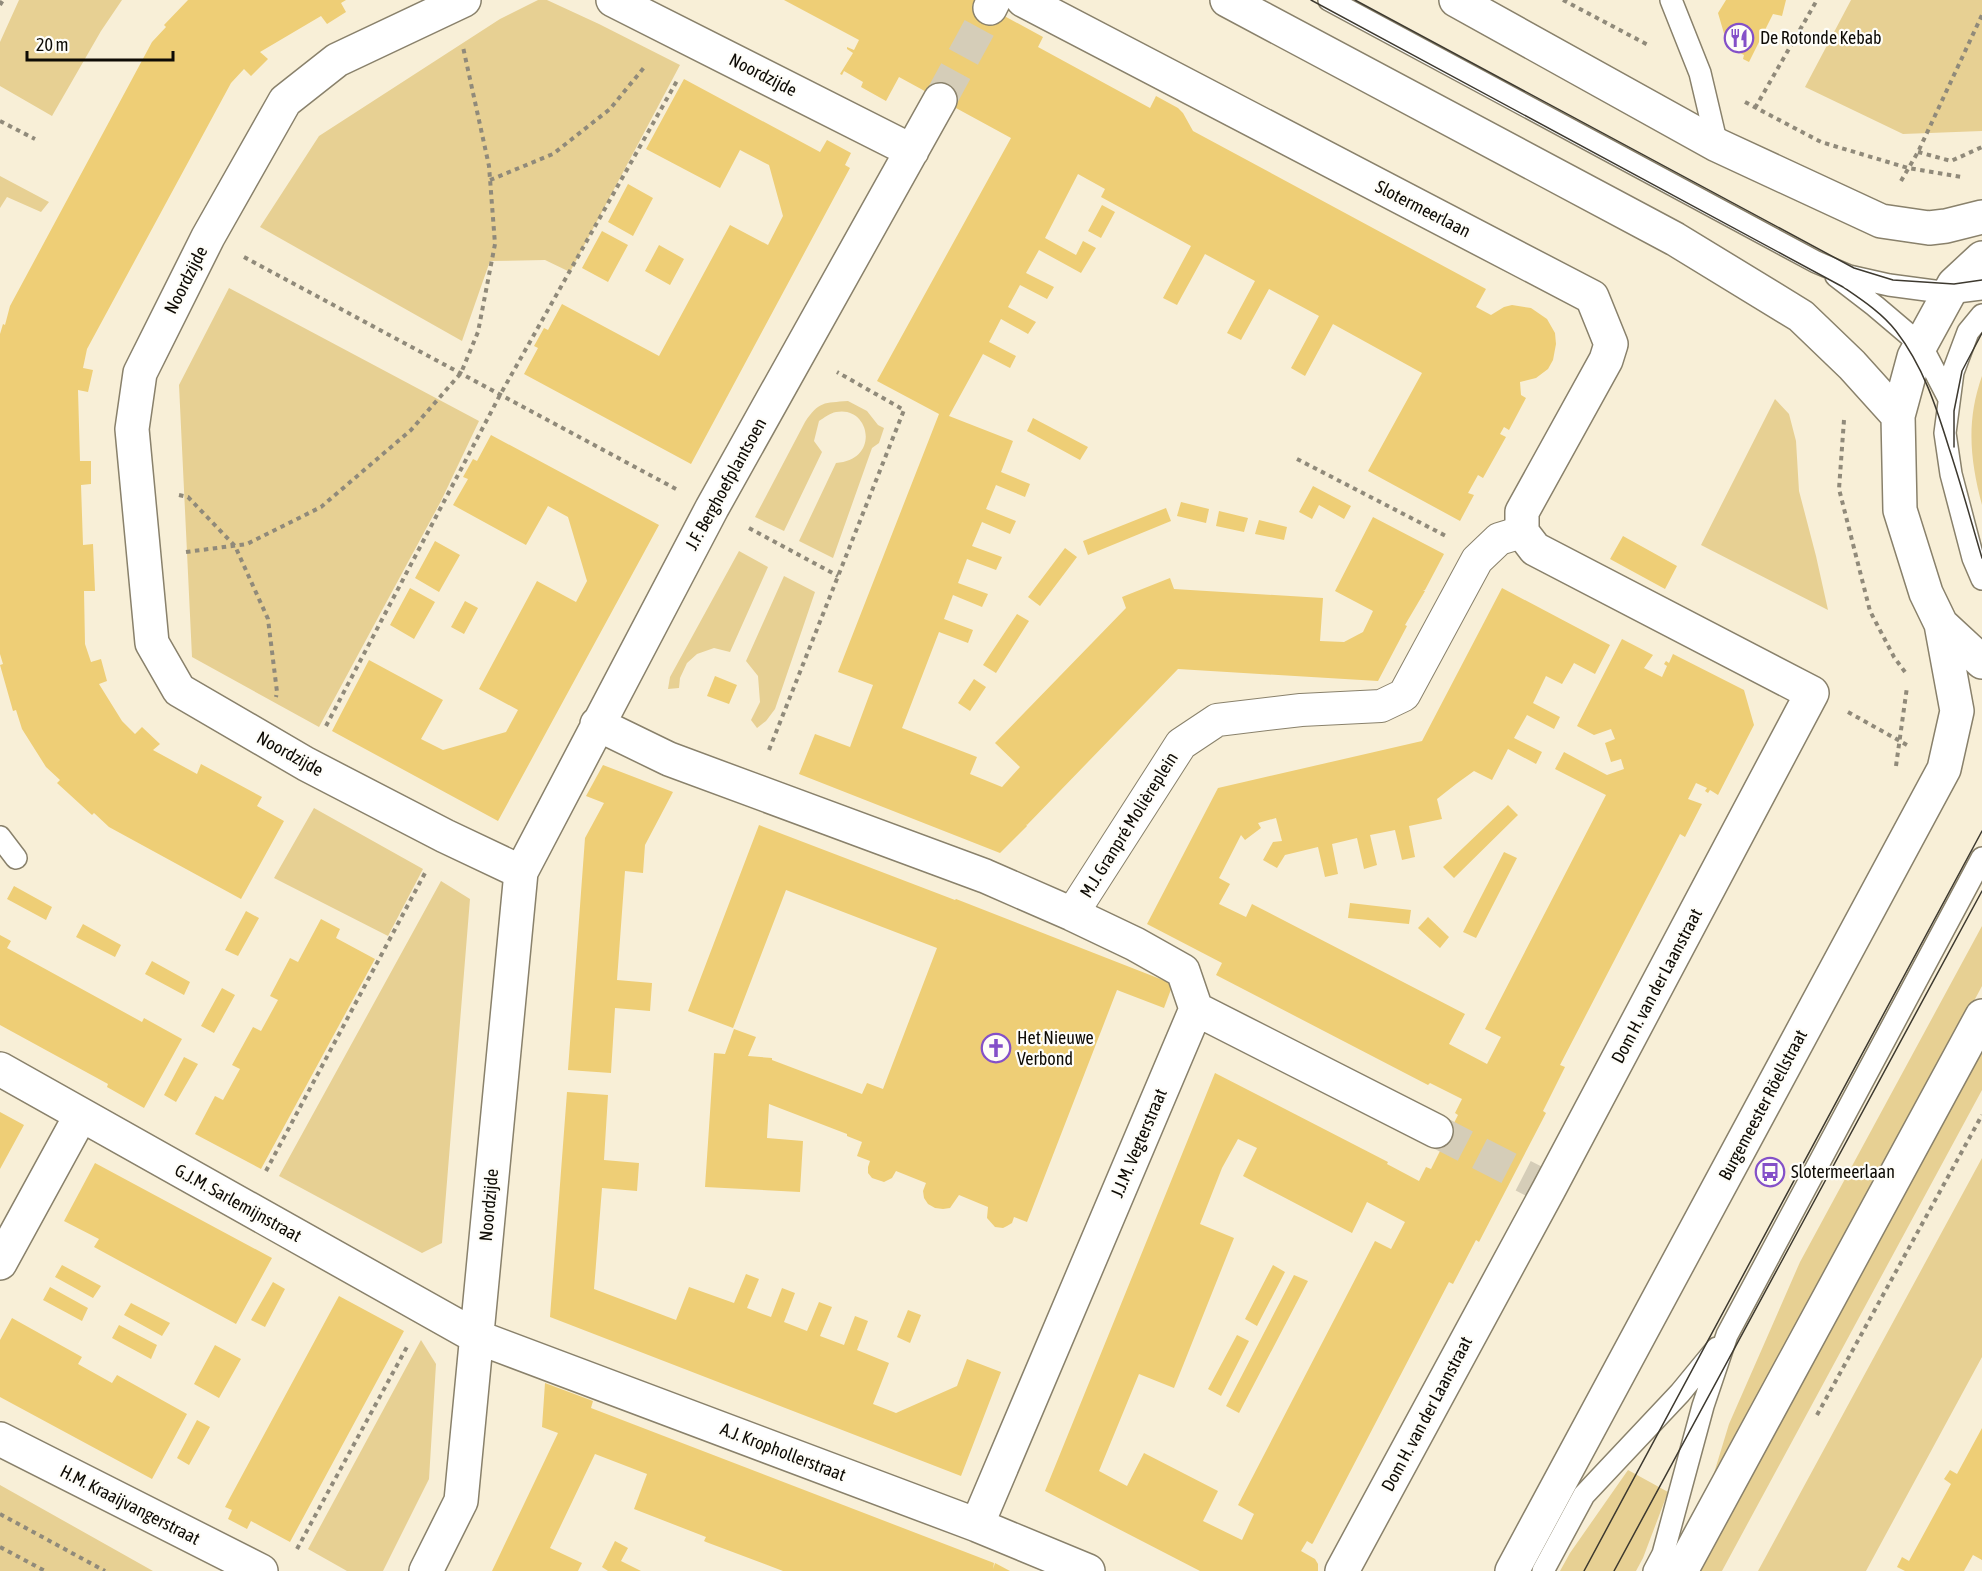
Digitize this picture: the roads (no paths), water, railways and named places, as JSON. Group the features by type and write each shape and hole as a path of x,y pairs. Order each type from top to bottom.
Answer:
{"street":[{"name":"Noordzijde","path":"613,0 912,151"},
{"name":"Slotermeerlaan","path":"1023,0 1592,297 1611,344 1606,360 1522,512 1522,532"},
{"path":"1227,0 1675,239 1801,316 1852,365 1898,416"},
{"path":"1456,0 1717,145 1881,221 1929,228 1982,217"},
{"name":"Noordzijde","path":"426,1571 461,1501 521,872 306,764 179,690 152,643 132,429 140,373 208,237 285,101 337,60 459,2"},
{"name":"J.F. Berghoefplantsoen","path":"521,872 711,508 940,100"},
{"path":"1982,258 1954,284 1914,357 1898,416 1900,510 1926,593 1941,624 1982,662"},
{"name":"M.J. Granpré Molièreplein","path":"1072,914 1181,744 1216,720 1301,710 1381,706 1404,695 1477,560 1499,539 1522,532"},
{"name":"Dom H. van der Laanstraat","path":"1342,1571 1549,1189 1812,693 1535,549 1522,532"},
{"name":"Burgemeester Röellstraat","path":"1512,1571 1944,769 1957,711 1941,624"},
{"name":"M.J. Granpré Molièreplein","path":"597,724 669,759 985,876 1072,914 1183,971 1196,1009"},
{"path":"1196,1009 1436,1131"},
{"name":"J.J.M. Vegterstraat","path":"977,1525 1196,1009"},
{"path":"1681,1571 1982,1016"},
{"name":"G.J.M. Sarlemijnstraat","path":"0,1070 477,1337"},
{"path":"0,1263 81,1115"},
{"name":"A.J. Krophollerstraat","path":"477,1337 977,1525 1088,1571"},
{"name":"H.M. Kraaijvangerstraat","path":"0,1439 261,1571"}],"lane":[{"path":"1329,0 1816,262 1849,276 1889,285 1950,293 1982,289"},
{"path":"1671,0 1700,73 1717,145"},
{"path":"1816,262 1875,306 1921,345 1949,399"},
{"path":"1982,315 1968,332 1953,372 1945,433 1951,474 1973,558 1982,579"},
{"path":"0,837 16,858"},
{"path":"1654,1571 1663,1554 1703,1406 1727,1335 1982,858"},
{"path":"1543,1571 1584,1495 1680,1393 1727,1335"}],"tunnel":[{"path":"940,100 990,8"},
{"path":"1436,1131 1549,1189"}],"tram line":[{"path":"1311,0 1843,287 1878,313 1890,324 1905,344 1928,387 1982,558"},
{"path":"1355,0 1854,268 1893,280 1954,284 1982,280"},
{"path":"1954,447 1954,411 1962,371 1982,333"},
{"path":"1584,1571 1982,831"},
{"path":"1614,1571 1982,891"}],"place":[{"name":"De Rotonde Kebab","path":"1739,38"},
{"name":"Het Nieuwe Verbond","path":"996,1048"},
{"name":"Slotermeerlaan","path":"1770,1172"}]}
